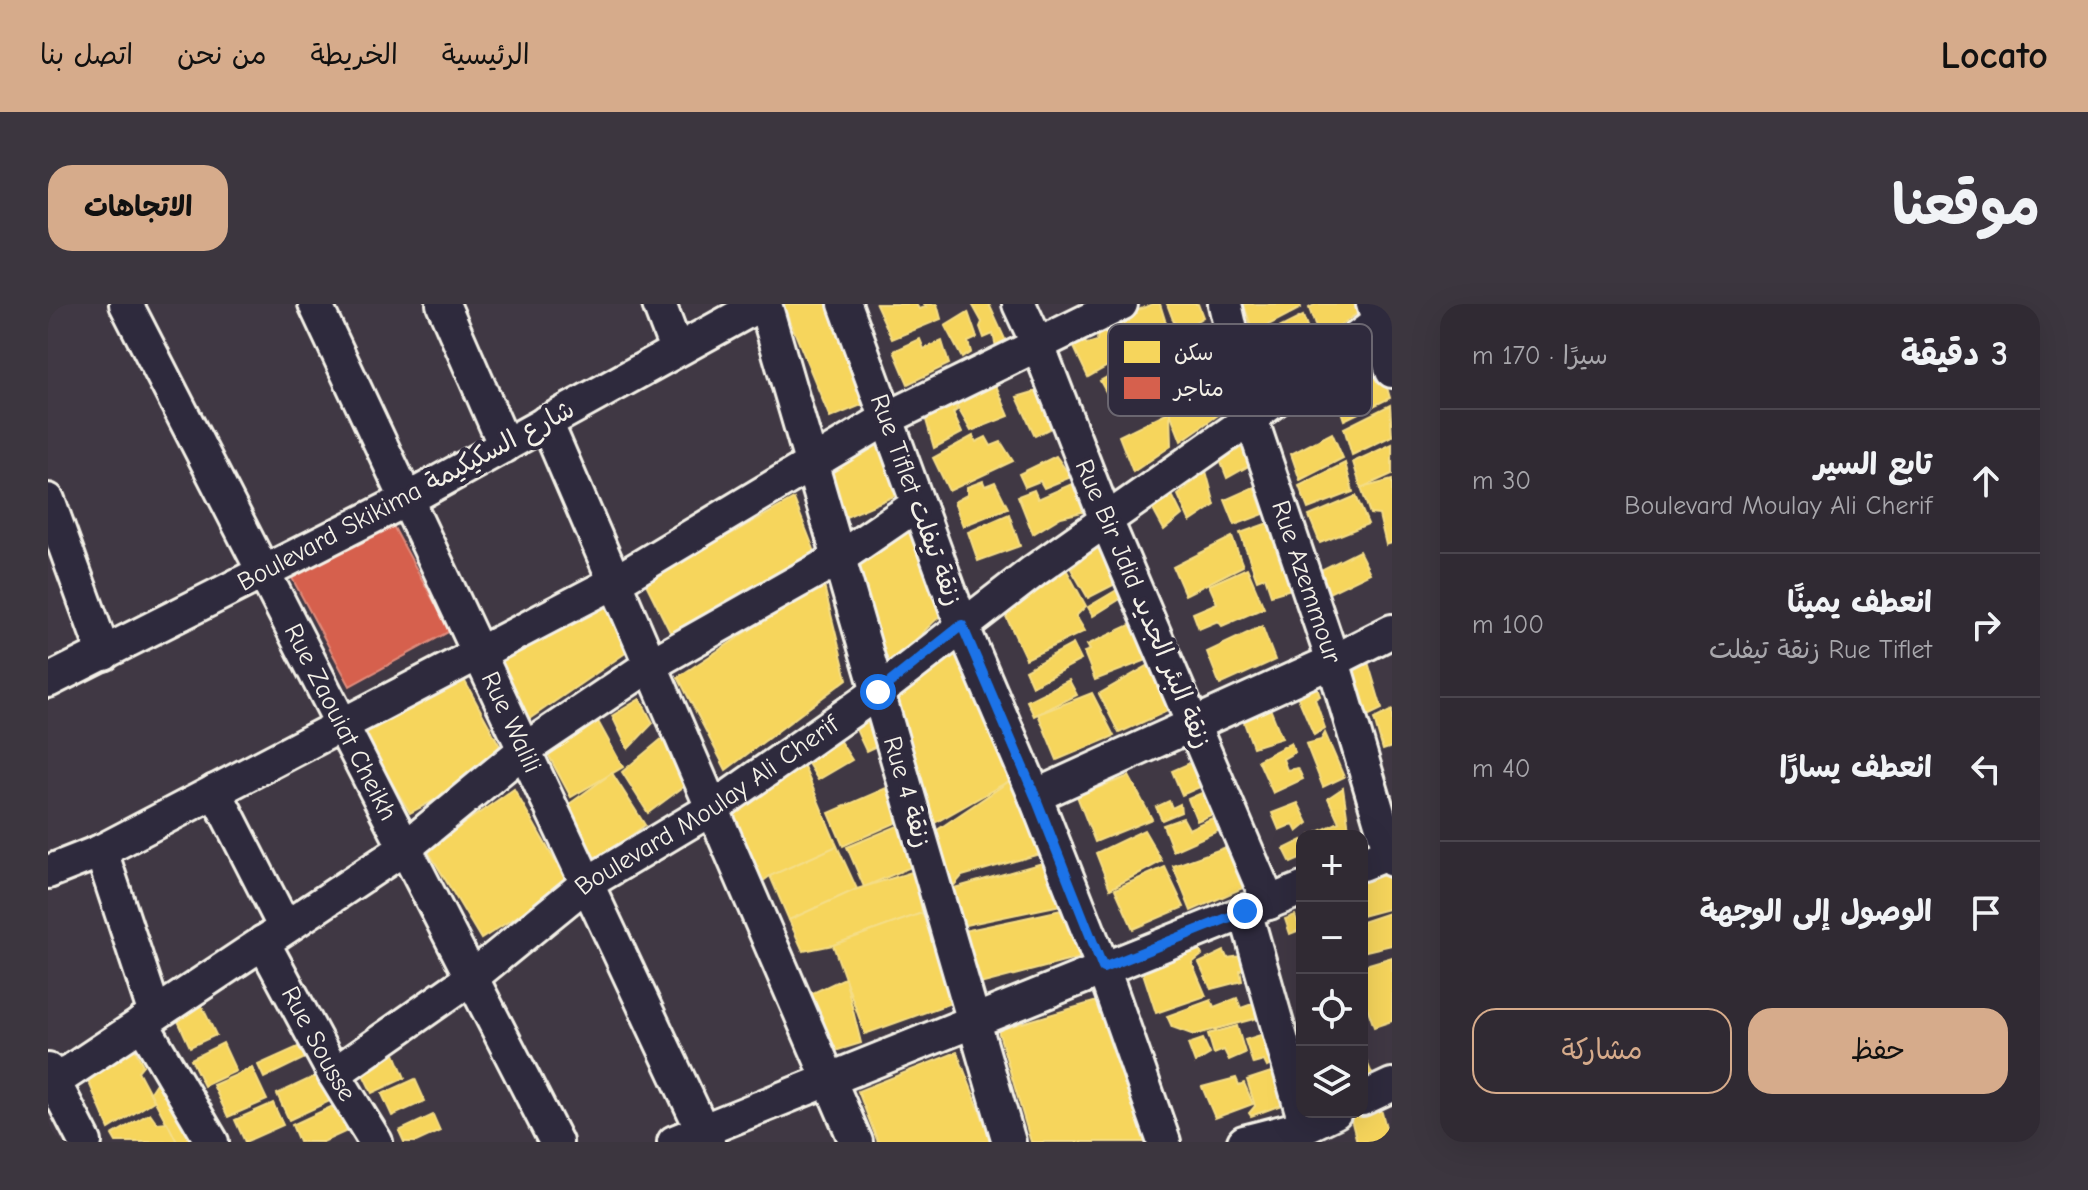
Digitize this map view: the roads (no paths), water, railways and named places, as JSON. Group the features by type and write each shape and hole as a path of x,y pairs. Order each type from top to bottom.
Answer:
{"street":[{"name":"Rue Zaouiat Cheikh","path":"126,304 556,1142"},
{"name":"Rue Walili","path":"315,304 525,749 695,1138"},
{"path":"443,304 505,446"},
{"path":"659,304 676,349"},
{"name":"Boulevard Skikima شارع السكيكيمة","path":"48,681 406,500 676,349 763,304"},
{"name":"Rue 4 زنقة","path":"763,304 812,462 1009,1142"},
{"name":"Rue Tiflet زنقة تيفلت","path":"845,304 962,625 1035,796 1103,968 1164,1142"},
{"name":"Rue Bir Jdid زنقة البئر الجديد","path":"1019,304 1193,724 1257,907 1305,1123"},
{"path":"48,872 101,851 479,654 615,582 886,419 1121,304"},
{"name":"Rue Azemmour","path":"1225,304 1230,324"},
{"path":"1381,312 1392,371"},
{"name":"Boulevard Moulay Ali Cherif","path":"334,1074 471,978 586,884 713,808 878,692 962,625 1253,416"},
{"name":"Rue Azemmour","path":"1251,418 1333,661 1384,857"},
{"path":"546,422 856,1142"},
{"path":"48,500 104,654"},
{"path":"85,1142 50,1079 405,848 525,749 650,665 839,558 918,504"},
{"path":"1035,796 1333,661 1392,631"},
{"name":"Rue Sousse","path":"215,791 334,1074 376,1142"},
{"path":"101,851 148,1018 212,1142"},
{"path":"695,1138 829,1079 1296,891"},
{"path":"1368,1096 1392,1085"},
{"path":"1244,1142 1305,1123"}]}
